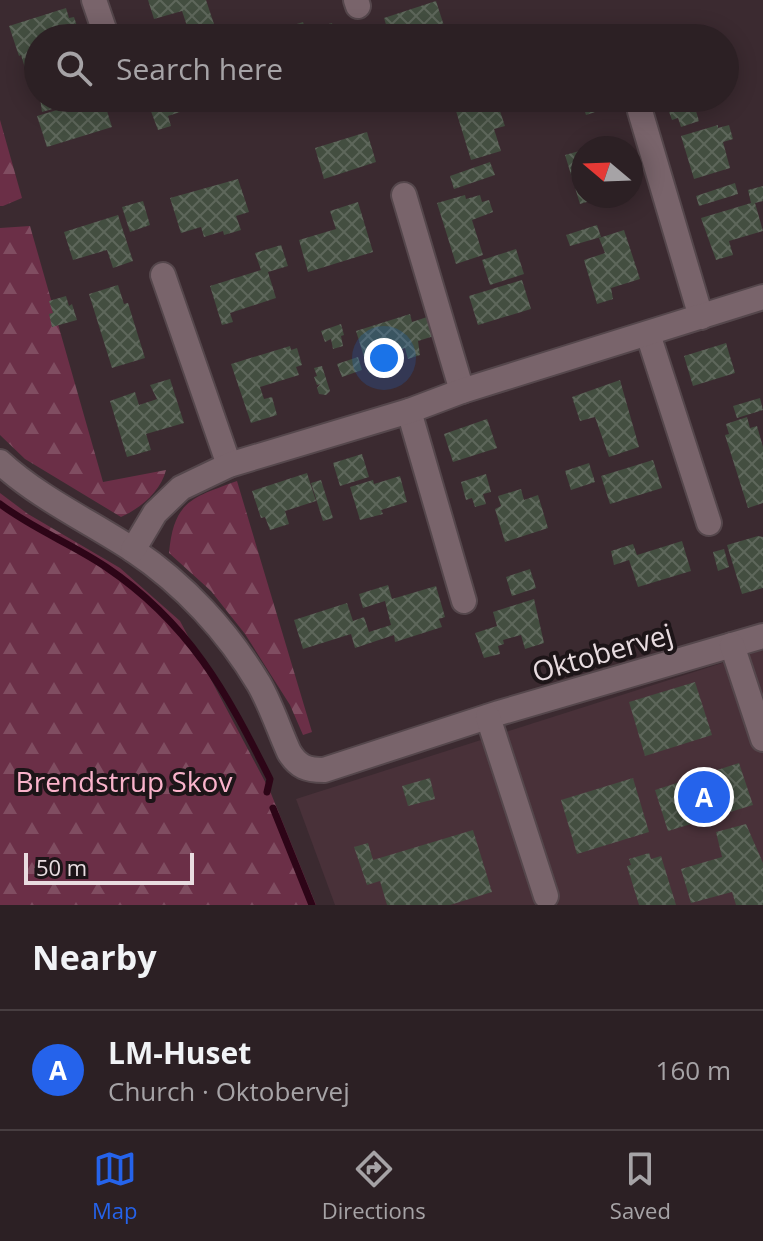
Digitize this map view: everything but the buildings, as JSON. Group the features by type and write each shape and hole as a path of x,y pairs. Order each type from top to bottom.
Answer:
{"street":[{"path":"94,0 102,24"},
{"path":"640,112 701,317"},
{"path":"404,195 462,391"},
{"path":"163,275 229,465"},
{"path":"0,462 42,495 133,550 155,513 181,488 229,465 409,411 462,391 763,297"},
{"path":"648,334 709,523"},
{"path":"409,411 464,601"},
{"name":"Oktobervej","path":"133,550 201,607 260,686 294,762 303,769 324,770 488,717 763,636"},
{"path":"732,645 763,739"},
{"path":"488,717 546,896"}],"shaded area":[{"path":"763,650 763,905 335,905 296,799"}],"green space":[{"path":"0,120 22,198 3,206 0,206"},
{"path":"30,226 103,482 166,470 160,485 149,498 121,517 25,459 0,435 0,228"},
{"path":"237,481 312,732 303,735 290,705 245,634 211,591 169,553 175,522 188,504"},
{"name":"Brendstrup Skov","path":"0,493 28,514 120,568 180,621 270,791 316,905 0,905"}],"waterway":[{"path":"0,504 106,567 160,611 183,635 221,688 237,717 270,779 267,792"},
{"path":"273,808 312,905"}],"place":[{"name":"LM-Huset","path":"704,797"}]}
